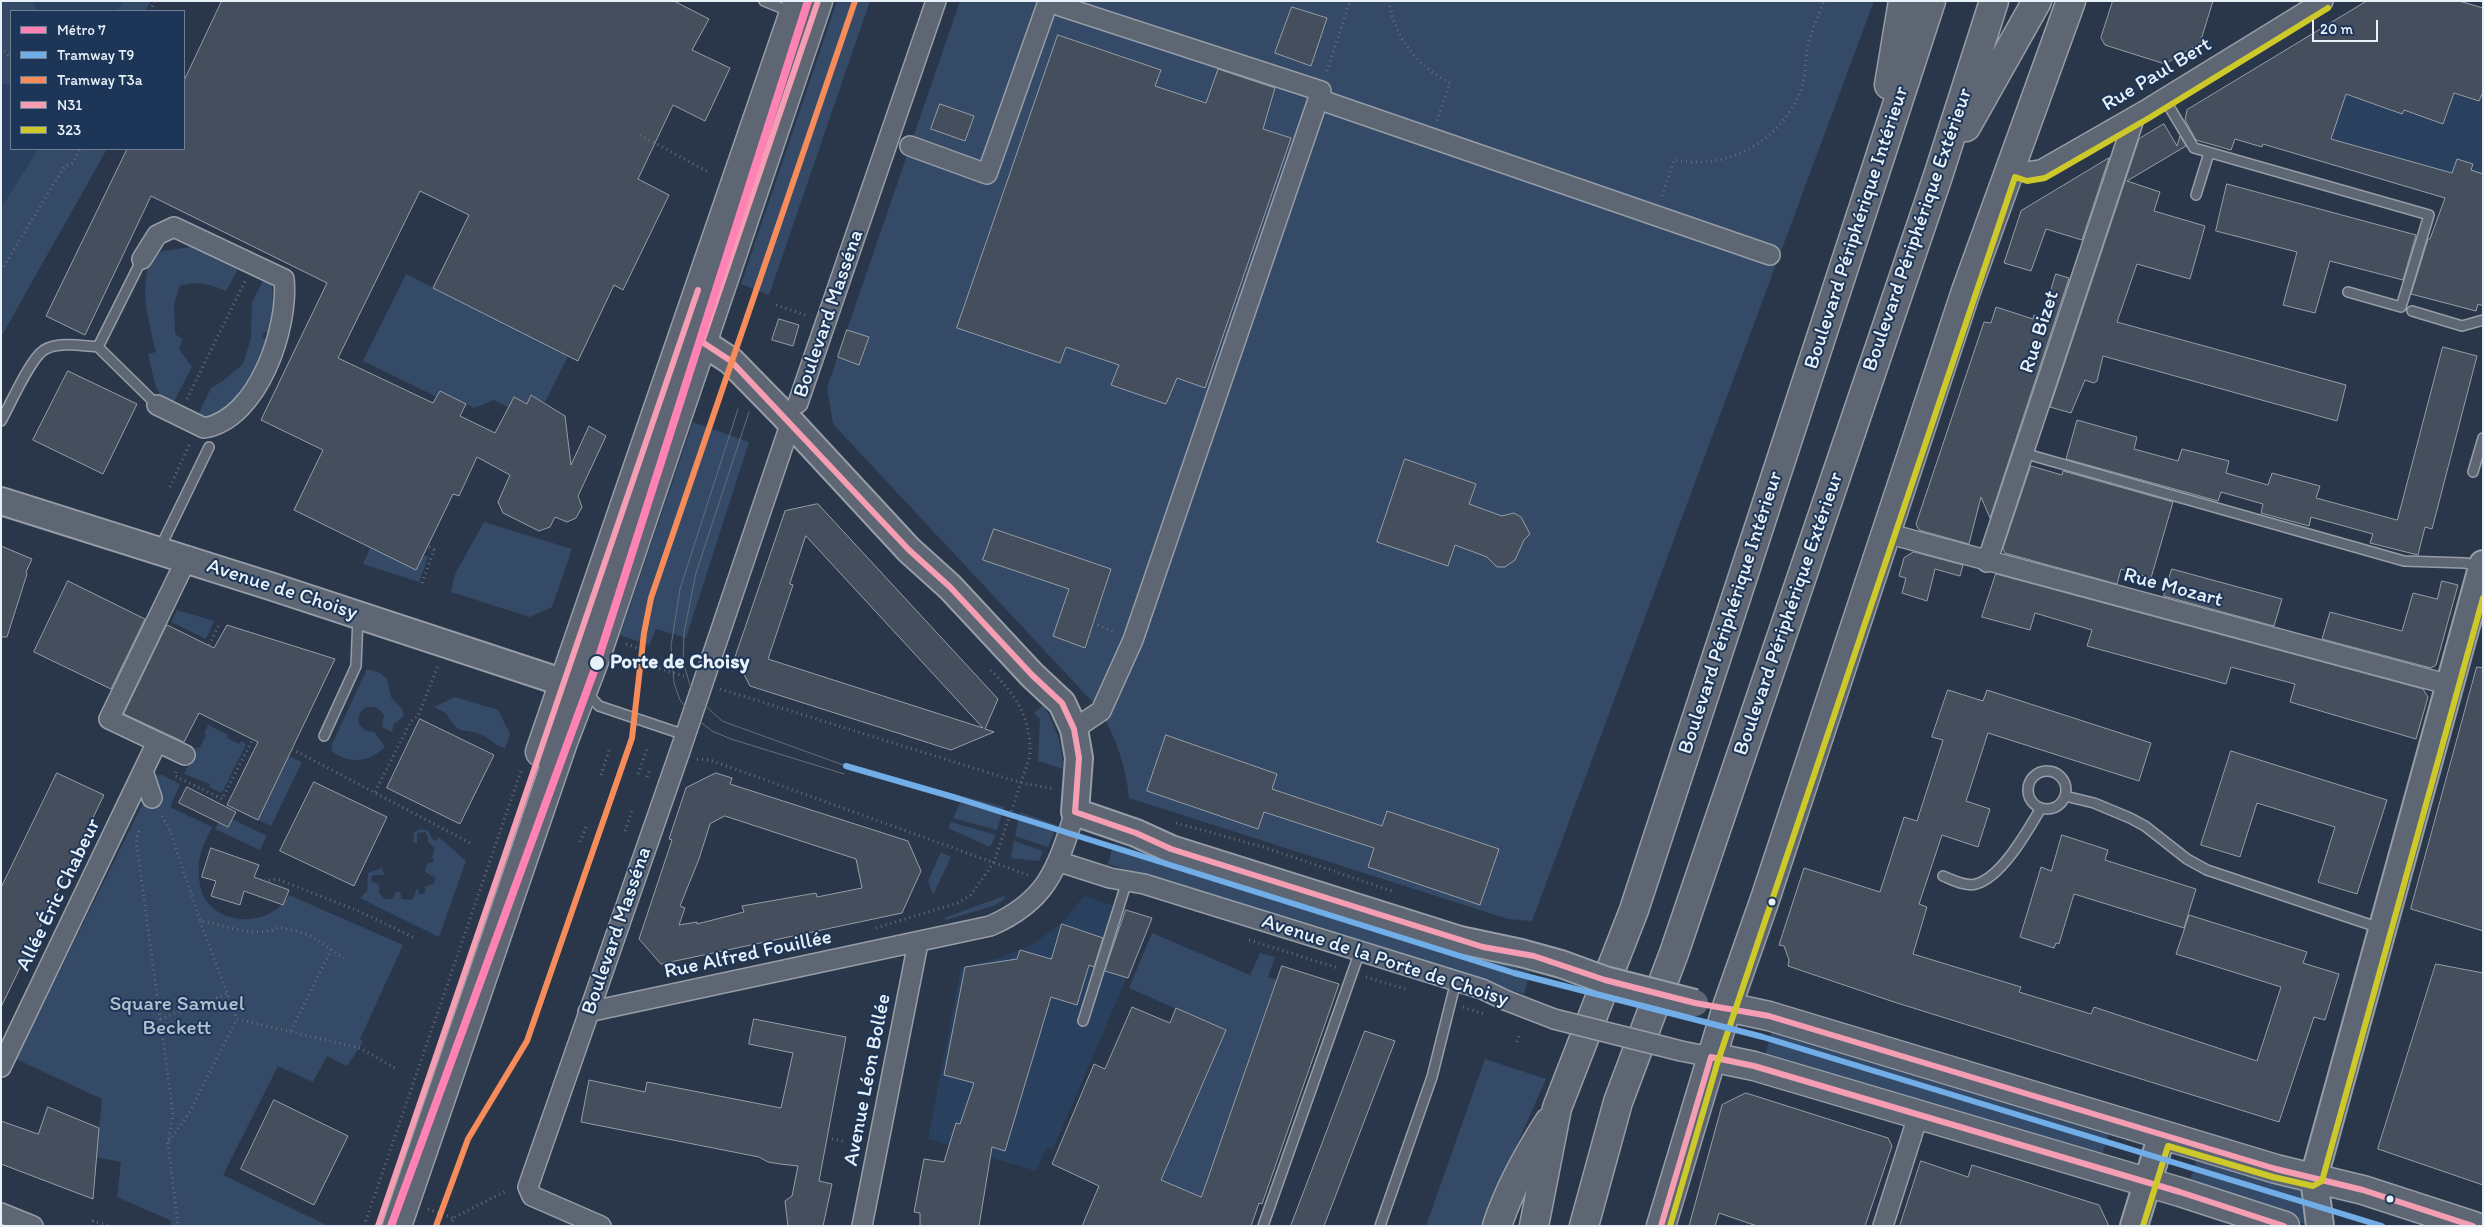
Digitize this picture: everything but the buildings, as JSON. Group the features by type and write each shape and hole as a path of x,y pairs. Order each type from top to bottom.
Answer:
{"main road":[{"path":"378,1226 573,686 692,339 818,1"},
{"path":"1874,173 1903,1"},
{"name":"Boulevard Périphérique Intérieur","path":"1534,1226 1558,1108 1634,910 1931,1"},
{"name":"Boulevard Périphérique Extérieur","path":"1584,1226 1618,1102 1674,953 1938,176 1994,1"},
{"path":"1938,176 2037,1"},
{"path":"1661,1226 1727,1007 1765,899 2010,166 2050,64 2071,1"},
{"path":"692,339 796,7"},
{"path":"692,339 731,361 795,413 908,550 950,587 1032,676 1062,703 1074,728 1080,758 1077,803"},
{"name":"Avenue de Choisy","path":"1,501 358,614 573,686"},
{"path":"2320,1226 2314,1177 2482,565"},
{"path":"397,1226 563,742 573,686"},
{"name":"Avenue de la Porte de Choisy","path":"1077,803 1121,827 1180,852 1460,940 1561,964 1604,980 1695,1003 1727,1007"},
{"path":"1727,1007 1769,1016 2276,1169 2314,1177 2474,1226"},
{"path":"1714,1047 1754,1066 2283,1225"},
{"path":"1497,1226 1504,1206 1529,1155 1558,1108"},
{"path":"2134,1226 2162,1134"}],"street":[{"name":"Boulevard Masséna","path":"531,1187 588,1012 686,734 936,1"},
{"name":"Rue Paul Bert","path":"2010,166 2027,172 2041,170 2135,116 2323,1"},
{"path":"910,146 987,174 1048,2 1319,95 1431,138 1770,255"},
{"path":"1074,728 1101,711 1133,640 1319,95"},
{"name":"Rue Bizet","path":"1987,562 2135,116"},
{"path":"142,259 157,235 174,227 284,279 286,297 278,339 255,390 246,402 231,416 213,426 198,426 157,405"},
{"name":"Rue Mozart","path":"1886,534 2450,685"},
{"path":"185,755 109,719 186,560"},
{"name":"Allée Éric Chabeur","path":"1,1067 157,742"},
{"path":"143,771 152,798"},
{"name":"Rue Alfred Fouillée","path":"588,1012 971,932 1006,920 1019,912 1048,881 1060,862 1077,803"},
{"name":"Avenue de la Porte de Choisy","path":"1060,862 1110,878 1144,884 1482,989 1554,1019 1681,1051 1714,1047"},
{"name":"Avenue Léon Bollée","path":"862,1226 918,943"},
{"path":"1883,1226 1918,1116"},
{"path":"531,1187 601,1226"},
{"path":"1,1213 33,1226"}],"lane":[{"path":"764,1 796,7"},
{"path":"2164,98 2194,148 2429,215 2401,307 2348,292"},
{"path":"2196,195 2209,153"},
{"path":"98,347 142,259"},
{"path":"2412,311 2462,326 2483,320"},
{"path":"1,421 35,358 44,350 66,345 98,347 157,405"},
{"path":"2472,472 2483,438"},
{"path":"158,551 209,447"},
{"path":"2023,453 2404,561 2482,565"},
{"path":"324,736 356,666 358,614"},
{"path":"573,686 599,706 686,734"},
{"path":"2053,773 2059,776 2066,789 2065,796 2056,807 2041,808 2035,805 2028,792 2029,784 2038,774 2053,773"},
{"path":"2065,796 2094,803 2130,818 2145,826 2187,859 2207,870 2383,929"},
{"path":"1943,876 1968,885 1977,884 1988,878 2020,842 2041,808"},
{"path":"1083,1021 1127,881"},
{"path":"1263,1226 1360,951"},
{"path":"1380,1226 1432,1077 1456,981"}],"path":[{"path":"1319,95 1350,1"},
{"path":"1389,1 1395,24 1408,49 1428,70 1450,83 1431,138"},
{"path":"1655,216 1674,160 1709,162 1728,159 1754,147 1770,136 1783,122 1794,106 1802,89 1806,70 1807,49 1824,1"},
{"path":"1,47 10,57"},
{"path":"640,135 710,173"},
{"path":"1,271 64,168 73,164 80,150"},
{"path":"179,416 247,278"},
{"path":"776,304 808,316"},
{"path":"166,496 198,426"},
{"path":"422,583 434,550 428,546"},
{"path":"209,646 220,623"},
{"path":"1093,624 1107,629"},
{"path":"626,644 637,648"},
{"path":"618,656 1022,783 1077,803"},
{"path":"375,792 411,721 418,716 430,689"},
{"path":"871,929 958,903 971,895 994,862 1030,756 1030,739 1026,718 1013,693"},
{"path":"175,776 222,799 252,739"},
{"path":"601,775 610,747"},
{"path":"292,749 472,844"},
{"path":"638,774 648,749"},
{"path":"677,759 710,760 1048,881"},
{"path":"364,1226 523,765"},
{"path":"152,798 170,830 200,921 237,1019 188,1115 168,1143"},
{"path":"152,798 136,840 173,1113 168,1143 178,1226"},
{"path":"625,831 632,811"},
{"path":"1168,821 1263,847 1393,892"},
{"path":"580,842 586,826"},
{"path":"264,881 277,879 415,938"},
{"path":"200,921 238,931 271,931 280,927 309,935 344,958"},
{"path":"291,1030 331,950"},
{"path":"160,1019 227,994"},
{"path":"237,1019 291,1030 360,1048 395,1068"},
{"path":"1517,1042 1520,1033"},
{"path":"827,1138 844,1141"},
{"path":"451,1226 453,1218 531,1187"},
{"path":"90,1226 92,1221 109,1226"}],"shaded area":[{"path":"32,1 123,1 118,10 38,10"},
{"path":"2343,35 2454,93 2479,101 2483,93 2483,189 2451,180 2445,198 2302,157"},
{"path":"1,84 10,84 10,150 37,150 1,208"},
{"path":"1084,896 1152,918 1053,1149 1047,1147 1036,1171 928,1139 961,968 1003,957 1033,944 1062,923"}],"green space":[{"path":"1,1 32,1 38,10 10,10 10,84 1,84"},
{"path":"123,1 151,1 146,10 118,10"},
{"path":"837,1 870,1 769,295 741,284"},
{"path":"960,1 1874,1 1532,921 1508,919 1129,798 1120,753 1101,711 833,424 827,388"},
{"path":"37,150 106,150 1,337 1,208"},
{"path":"191,247 213,251 239,267 226,291 203,284 180,285 174,304 175,334 183,339 179,349 192,367 173,403 161,398 155,384 148,354 156,352 146,306 147,271 150,259 162,251"},
{"path":"406,274 568,356 545,402 531,396 527,404 514,397 509,408 494,400 474,408 440,391 437,397 363,361"},
{"path":"265,277 272,282 273,304 269,333 264,332 262,338 267,339 256,373 248,389 237,402 207,420 198,415 211,388 223,381 243,364 251,338 252,302"},
{"path":"693,422 749,442 686,638 656,629 649,645 620,635"},
{"path":"484,522 572,549 552,607 530,617 451,592 455,574"},
{"path":"370,548 416,569 423,555 428,557 419,582 363,564"},
{"path":"177,610 214,621 206,639 171,622"},
{"path":"367,669 380,673 387,679 391,697 402,709 404,716 394,724 392,732 382,727 384,715 380,710 371,707 363,710 360,713 359,724 365,731 374,732 385,747 366,759 352,760 332,751 332,744"},
{"path":"455,697 498,710 510,734 505,748 477,733 458,729 446,713 434,707"},
{"path":"1043,705 1058,736 1062,752 1063,769 1038,761 1040,719 1034,713"},
{"path":"208,725 228,735 227,738 239,744 241,741 246,744 222,793 209,787 210,784 184,774 197,747 200,748"},
{"path":"288,756 302,762 271,826 258,820"},
{"name":"Square Samuel Beckett","path":"157,775 162,775 180,784 170,807 212,827 201,853 199,873 205,899 217,911 239,919 251,919 273,912 289,895 403,945 360,1039 363,1042 347,1066 327,1056 313,1082 278,1066 223,1175 328,1226 169,1226 172,1221 117,1197 121,1162 96,1157 102,1099 16,1059"},
{"path":"963,796 1004,807 997,830 953,818"},
{"path":"1020,812 1057,825 1048,847 1015,836"},
{"path":"232,819 267,836 260,850 215,829 220,820"},
{"path":"951,822 996,835 990,847 948,828"},
{"path":"421,829 429,831 432,839 436,841 439,837 466,861 439,937 360,898 367,891 368,873 382,868 384,875 372,875 371,881 379,885 379,892 384,899 392,899 396,892 400,892 402,899 412,900 416,889 418,889 419,894 424,894 426,889 424,887 433,884 436,878 425,872 427,864 434,862 432,857 435,848 428,842 425,832 417,833 417,843 413,843 414,832"},
{"path":"1014,841 1043,851 1039,861 1011,858"},
{"path":"1114,843 1530,972 1524,994 1108,864"},
{"path":"941,852 951,857 933,895 928,881"},
{"path":"1004,896 1005,899 996,905 946,920 944,918"},
{"path":"1152,933 1250,975 1260,953 1275,957 1268,977 1277,980 1206,1184 1196,1226 1141,1226 1226,1031 1129,988"},
{"path":"1773,1027 2110,1129 2100,1163 1763,1062"},
{"path":"1485,1059 1546,1079 1481,1226 1426,1226"},
{"path":"2198,1156 2304,1189 2308,1225 2188,1187"}],"tram line":[{"name":"T3a","path":"436,1226 468,1139 527,1041 632,738 644,633 651,598 855,1"},
{"path":"738,409 680,589 671,646 674,683 680,700 692,715 712,731 731,739 844,774"},
{"path":"749,412 696,573 684,633 683,661 690,685 697,698 722,721 846,766"},
{"name":"T9","path":"846,766 960,799 1514,973 1763,1037 2382,1226"}],"metro line":[{"name":"7","path":"391,1226 597,663 808,1"}],"transit line":[{"name":"N31","path":"818,1 702,342 731,361 909,550 950,587 1032,675 1062,703 1074,729 1079,758 1075,812 1136,833 1171,849 1483,947 1534,956 1605,980 1695,1003 1769,1016 2276,1169 2363,1190 2473,1226"},
{"name":"323","path":"1670,1226 1717,1064 2015,177 2027,181 2045,178 2149,118 2328,8"},
{"name":"N31","path":"378,1226 698,290"},
{"name":"323","path":"2143,1226 2168,1146 2273,1177 2313,1186 2322,1181 2483,598"},
{"name":"N31","path":"1661,1226 1711,1057 1754,1066 2180,1192 2284,1226"}],"place":[{"name":"Porte de Choisy","path":"597,663"}]}
